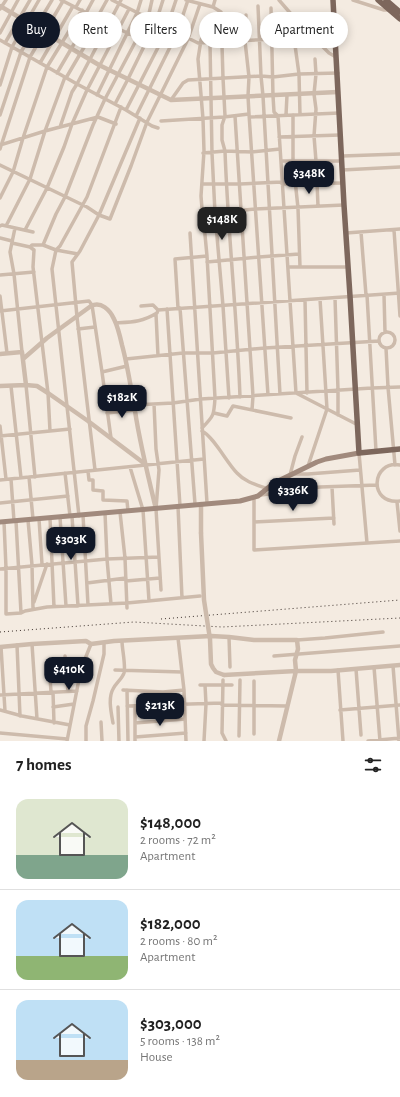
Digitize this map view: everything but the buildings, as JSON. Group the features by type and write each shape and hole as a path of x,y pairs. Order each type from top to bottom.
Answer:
{"main road":[{"path":"333,0 359,452"},
{"path":"378,0 399,13"},
{"path":"386,0 390,7"},
{"path":"2,522 240,501 256,496 268,489 274,483 291,474 326,459 359,452 400,449"}],"street":[{"path":"6,0 1,7 11,13"},
{"path":"0,33 18,0"},
{"path":"22,12 30,0"},
{"path":"32,12 39,0"},
{"path":"45,12 52,0"},
{"path":"60,29 80,0"},
{"path":"87,12 93,0"},
{"path":"101,12 107,0"},
{"path":"112,0 120,2 136,12"},
{"path":"138,12 141,0"},
{"path":"149,12 152,0"},
{"path":"159,12 162,0"},
{"path":"173,12 176,0"},
{"path":"213,7 215,0"},
{"path":"280,0 290,12"},
{"path":"353,0 384,10 390,7"},
{"path":"57,12 64,1 85,12"},
{"path":"185,12 190,1 203,3 221,12"},
{"path":"115,12 120,2"},
{"path":"191,32 203,3"},
{"path":"258,6 263,116 270,209 280,394"},
{"path":"270,8 270,12"},
{"path":"122,23 129,9"},
{"path":"0,198 13,172 47,67 82,10"},
{"path":"97,95 130,29"},
{"path":"5,43 12,30"},
{"path":"122,30 128,33"},
{"path":"0,40 12,47 0,85"},
{"path":"252,40 259,40"},
{"path":"62,43 68,46"},
{"path":"14,48 87,90 122,107 152,126 158,128"},
{"path":"0,116 23,48"},
{"path":"0,146 30,57 35,48"},
{"path":"40,63 48,48"},
{"path":"57,73 72,48 99,65 171,100 338,92"},
{"path":"6,226 30,180 45,131 66,78 84,48"},
{"path":"60,127 72,92 96,48"},
{"path":"25,230 47,188 72,124 108,48"},
{"path":"43,245 65,197 93,125 132,48"},
{"path":"115,104 144,48"},
{"path":"126,110 158,48"},
{"path":"95,470 88,421 72,262 100,215 138,117 170,48"},
{"path":"0,165 110,219 147,122 184,48"},
{"path":"199,48 198,60 204,153 202,209 204,214 207,256 215,398 214,413 202,430"},
{"path":"210,48 212,153 215,213 220,261 229,398"},
{"path":"222,48 223,98 225,116 222,125 222,140 225,151 226,184 239,351 240,397"},
{"path":"246,48 249,77 248,96 268,395"},
{"path":"271,48 274,112 278,116 296,393"},
{"path":"295,48 299,74 300,115"},
{"path":"325,48 336,57"},
{"path":"315,59 316,74 314,94 316,109 314,136 316,161"},
{"path":"171,100 183,83 188,80 338,73"},
{"path":"286,115 287,95"},
{"path":"88,605 86,561 52,269 56,250 60,246 88,197 122,107"},
{"path":"161,121 224,118 250,115 278,116 339,113"},
{"path":"293,115 293,161 298,208 300,266"},
{"path":"235,116 248,304 253,396 252,410"},
{"path":"0,146 45,131 98,117 116,124"},
{"path":"279,137 340,135"},
{"path":"204,153 280,150"},
{"path":"281,161 316,161 400,154"},
{"path":"342,170 400,167"},
{"path":"317,183 318,206"},
{"path":"202,184 343,183"},
{"path":"204,214 344,205"},
{"path":"0,226 33,232"},
{"path":"15,228 10,252 14,274 26,385 34,477"},
{"path":"346,233 400,229"},
{"path":"394,230 400,316"},
{"path":"361,232 376,451"},
{"path":"190,233 204,459 204,504 201,533 204,600 210,639 211,664 216,672 224,678 400,665"},
{"path":"0,238 30,247 34,250 34,272 48,393 50,431"},
{"path":"30,247 32,245 43,245 56,250 78,254"},
{"path":"207,262 299,254"},
{"path":"195,504 175,259 207,256"},
{"path":"288,267 348,267"},
{"path":"0,275 34,272"},
{"path":"158,310 350,296 399,294"},
{"path":"384,295 385,332"},
{"path":"0,296 7,353"},
{"path":"334,298 337,343 338,415"},
{"path":"308,466 327,409 320,299"},
{"path":"305,300 307,393"},
{"path":"1,311 56,306 89,301 92,305 96,327 111,439"},
{"path":"23,359 42,342 92,305 98,304 110,312 116,323 126,359 145,464 156,509"},
{"path":"141,306 154,305 158,310"},
{"path":"167,309 179,506 182,598"},
{"path":"158,310 158,313 156,314 158,356"},
{"path":"116,323 147,319 156,314"},
{"path":"78,329 96,327"},
{"path":"385,332 392,333 395,340 392,347 386,348 381,346 379,341 380,335 385,332"},
{"path":"395,340 400,340"},
{"path":"126,359 183,353 213,353 265,348 379,341"},
{"path":"386,348 395,465"},
{"path":"0,354 22,352"},
{"path":"102,372 127,366"},
{"path":"0,386 37,386 88,421 145,464"},
{"path":"11,386 21,478"},
{"path":"107,413 154,404 201,399 400,387"},
{"path":"105,397 132,391"},
{"path":"296,393 358,425"},
{"path":"154,404 156,449 159,470 156,509 161,590"},
{"path":"214,413 227,416 233,406 291,418"},
{"path":"0,426 0,436 13,502 19,567 21,613"},
{"path":"0,436 70,429"},
{"path":"202,430 214,443 238,475 245,480 268,489"},
{"path":"302,437 295,456 291,474 360,470"},
{"path":"359,452 367,543"},
{"path":"0,480 130,467 191,459 204,459"},
{"path":"400,465 386,467 382,470 377,481 379,492 383,497 388,500 398,502 400,531"},
{"path":"130,467 143,510 149,601"},
{"path":"88,471 89,480 94,480 94,490 102,491 103,500 127,501 128,511"},
{"path":"65,473 71,516 78,606"},
{"path":"29,477 33,519 33,607"},
{"path":"377,485 320,487 256,496 254,550 400,541"},
{"path":"332,487 334,524"},
{"path":"0,503 68,496"},
{"path":"120,512 128,608"},
{"path":"105,513 111,604"},
{"path":"60,517 66,606"},
{"path":"50,518 54,606"},
{"path":"254,522 334,518"},
{"path":"33,519 45,564 33,607"},
{"path":"2,522 6,568 6,614 21,613 33,607 127,603 200,596"},
{"path":"0,568 107,559 159,557"},
{"path":"87,583 109,580 160,578"},
{"path":"5,711 2,695 0,647 86,641 91,644 114,641 178,638 229,637 254,640 297,640 383,632"},
{"path":"229,637 230,667"},
{"path":"178,638 184,690 186,741"},
{"path":"279,741 296,672 295,660 298,649 297,640"},
{"path":"113,723 111,704 112,694 114,687 122,677 124,670 122,641"},
{"path":"86,741 86,726 104,654 104,643"},
{"path":"32,644 37,719"},
{"path":"0,733 67,740 81,669 91,644"},
{"path":"17,645 20,716"},
{"path":"274,656 400,646"},
{"path":"65,656 68,691"},
{"path":"49,662 54,723"},
{"path":"368,741 399,739 398,705 392,666"},
{"path":"374,667 380,741"},
{"path":"356,669 361,735"},
{"path":"115,670 182,672"},
{"path":"338,670 343,741"},
{"path":"224,678 222,733 226,741"},
{"path":"239,736 240,680"},
{"path":"254,681 254,734"},
{"path":"200,685 232,685"},
{"path":"204,741 206,704 205,685"},
{"path":"2,695 77,690"},
{"path":"128,741 126,690 163,692 184,690"},
{"path":"53,707 74,704"},
{"path":"127,706 222,704 287,706"},
{"path":"340,710 398,705"},
{"path":"135,706 135,739 186,733"},
{"path":"118,707 120,741"},
{"path":"0,710 20,716 70,725"},
{"path":"135,724 185,719"},
{"path":"101,722 102,741"}],"railway":[{"path":"161,619 400,600"},
{"path":"0,632 134,622 222,627 400,618"}]}
